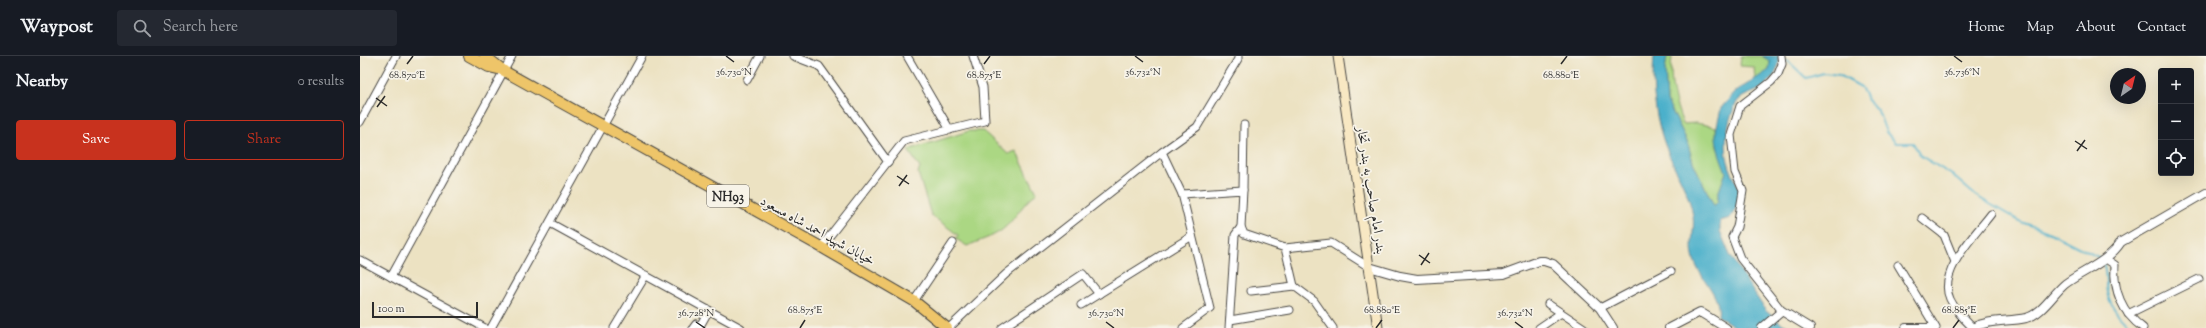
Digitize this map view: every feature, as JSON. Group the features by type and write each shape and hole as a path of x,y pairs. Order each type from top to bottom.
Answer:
{"main road":[{"name":"خیابان شهید احمد شاه مسعود","path":"469,56 489,67 504,71"},
{"name":"خیابان شهید احمد شاه مسعود","path":"484,56 504,71 821,247 914,301 948,328"},
{"name":"بندر امام صاحب به بندر تخار","path":"1338,56 1378,328"}],"street":[{"path":"360,122 396,56"},
{"path":"391,277 512,56"},
{"path":"491,328 642,56"},
{"path":"747,80 760,56"},
{"path":"793,56 819,66 888,162"},
{"path":"907,56 950,130"},
{"path":"821,247 904,141 985,121 983,87 973,56"},
{"path":"948,328 1006,274 1196,127 1238,59 1238,56"},
{"path":"1781,56 1782,64 1778,74 1771,82 1740,106 1739,115 1731,135 1735,172 1743,191 1737,227 1732,237 1740,258 1779,313 1810,328"},
{"path":"1244,125 1241,227 1244,234 1285,248 1331,243 1369,267 1400,276 1417,279 1504,274 1544,261 1553,264 1600,308 1613,328"},
{"path":"1162,152 1182,194 1210,308 1183,328"},
{"path":"1182,194 1243,190"},
{"path":"1991,214 1955,262 1950,272 1949,298 1960,315 1973,328 1989,322 2027,318 2036,312 2065,284 2104,260 2114,252 2121,242 2206,193"},
{"path":"1922,218 1944,235 1955,262"},
{"path":"550,223 741,328"},
{"path":"1229,328 1235,235 1241,227"},
{"path":"1082,305 1192,236"},
{"path":"914,301 952,243"},
{"path":"1285,248 1294,286 1314,301 1333,328"},
{"path":"360,260 485,328"},
{"path":"2104,260 2115,265 2114,282 2118,297 2128,314 2143,328"},
{"path":"1898,265 1935,328"},
{"path":"1600,308 1671,271"},
{"path":"1002,328 1084,274 1099,294"},
{"path":"614,328 646,275"},
{"path":"2128,314 2198,279"},
{"path":"1251,292 1294,286"},
{"path":"1548,304 1584,328"},
{"path":"693,328 696,324 700,326 709,310"},
{"path":"1230,320 1290,310"},
{"path":"1669,328 1700,312 1726,328"},
{"path":"1539,328 1561,313"},
{"path":"1762,328 1779,313"},
{"path":"1906,328 1935,328"}],"green space":[{"path":"1667,56 1672,56 1671,74 1673,91 1683,124 1696,123 1716,127 1717,147 1726,172 1718,194 1718,201 1714,206 1693,162 1687,141 1667,101 1665,70"},
{"path":"1741,56 1762,56 1770,61 1769,70 1755,81 1754,67 1740,66"},
{"path":"969,131 983,131 1008,154 1016,151 1037,193 1002,230 990,237 967,246 956,239 958,235 931,215 918,173 920,168 908,150"}],"water":[{"path":"1654,56 1667,56 1665,70 1667,101 1687,141 1693,162 1714,206 1718,201 1718,194 1726,172 1718,150 1716,138 1721,108 1735,92 1769,70 1770,61 1762,56 1779,56 1778,66 1774,76 1767,84 1739,100 1730,119 1726,146 1729,167 1738,187 1739,199 1730,218 1720,221 1720,231 1730,255 1766,311 1781,323 1792,328 1737,328 1718,316 1718,308 1713,293 1695,264 1692,246 1693,216 1689,201 1661,133 1654,95"}],"waterway":[{"path":"1783,61 1787,60 1806,78 1824,73 1839,75 1861,87 1867,99 1878,111 1886,132 1896,143 1913,143 1921,156 1952,175 1976,196 2021,222 2046,231 2102,259"},
{"path":"2103,263 2108,297 2120,317 2133,328"}]}
